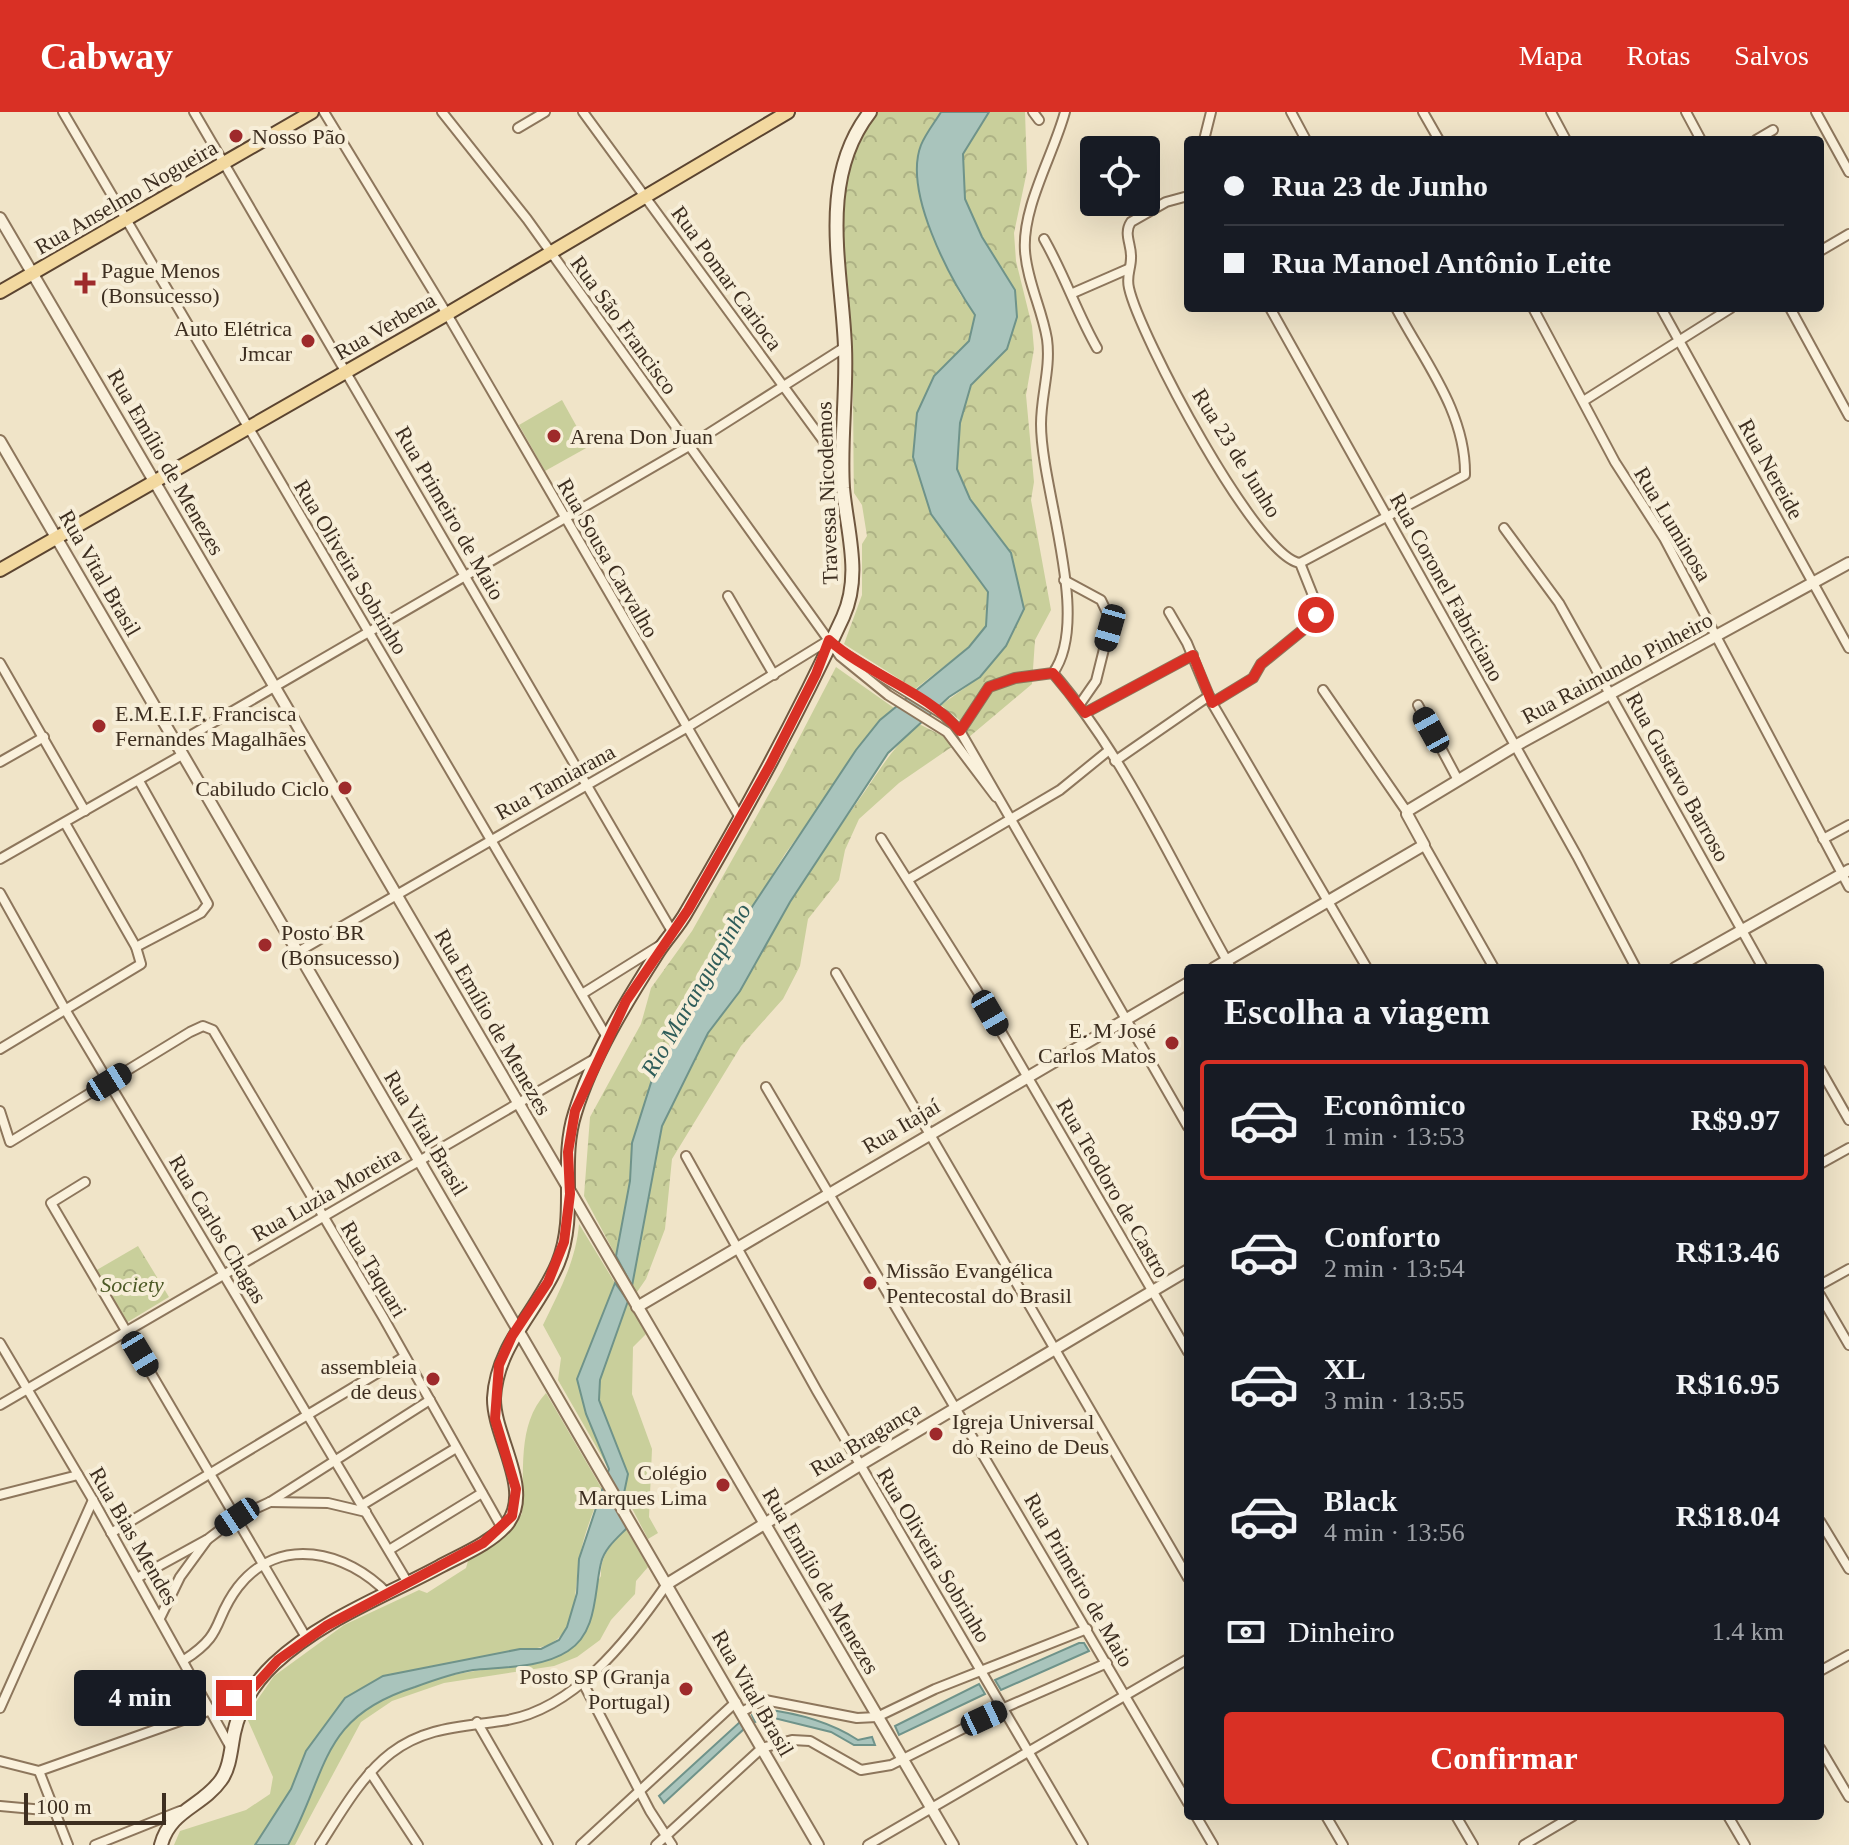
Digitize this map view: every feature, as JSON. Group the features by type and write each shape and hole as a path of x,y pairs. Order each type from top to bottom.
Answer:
{"main road":[{"name":"Rua Anselmo Nogueira","path":"0,292 312,112"},
{"name":"Rua Verbena","path":"0,570 447,314 644,194 788,112"},
{"name":"Travessa Nicodemos","path":"502,1528 512,1516 516,1489 495,1419 499,1365 558,1263 570,1194 571,1130 575,1111 626,1001 673,933 793,721 829,640 842,620 852,588 851,535 842,465 845,347 838,284 839,186 852,143 870,112"},
{"path":"161,1845 169,1824 181,1811 209,1793 225,1776 238,1718 253,1688 278,1660 345,1614 483,1543 502,1528"}],"street":[{"name":"Rua Oliveira Sobrinho","path":"63,112 608,1039"},
{"name":"Rua Primeiro de Maio","path":"194,112 589,784 673,933"},
{"name":"Rua Sousa Carvalho","path":"324,112 447,314 739,816"},
{"name":"Rua São Francisco","path":"442,112 550,252 829,640"},
{"path":"518,128 545,112"},
{"name":"Rua Pomar Carioca","path":"583,112 842,465"},
{"path":"1053,673 1066,649 1068,618 1041,424 1049,359 1047,340 1025,253 1025,226 1034,194 1053,155 1065,112"},
{"path":"1205,136 1211,112"},
{"path":"1291,112 1304,136"},
{"path":"1423,112 1437,136"},
{"path":"1551,112 1564,136"},
{"path":"1686,112 1699,136"},
{"path":"1816,112 1849,172"},
{"path":"1763,136 1773,130"},
{"path":"1073,293 1128,269 1132,257 1127,228 1134,218 1184,198"},
{"name":"Rua Emílio de Menezes","path":"0,218 953,1845"},
{"path":"1824,249 1849,234"},
{"path":"1044,239 1073,293 1078,317 1097,348"},
{"name":"Rua 23 de Junho","path":"1128,269 1129,291 1159,363 1249,518 1284,557 1300,563 1317,601 1316,615 1304,629 1261,664 1253,678 1210,700"},
{"name":"Rua Coronel Fabriciano","path":"1272,312 1634,964"},
{"path":"1300,563 1460,481 1465,472 1462,446 1448,400 1398,312"},
{"name":"Rua Luminosa","path":"1535,312 1585,400 1615,462 1664,538 1823,839 1845,872 1849,887"},
{"name":"Rua Nereide","path":"1663,312 1849,648"},
{"path":"1585,400 1725,312"},
{"path":"1792,312 1849,416"},
{"path":"176,744 563,516 689,446 845,347"},
{"name":"Rua Vital Brasil","path":"0,441 818,1845"},
{"name":"Rua Gustavo Barroso","path":"1504,528 1559,603 1761,964"},
{"name":"Rua Raimundo Pinheiro","path":"1407,812 1515,746 1849,563"},
{"path":"1064,580 1101,600 1111,621 1096,681 1080,704"},
{"path":"728,596 774,675"},
{"path":"1169,612 1193,655 1210,700 1365,964"},
{"path":"829,640 846,655 944,715 960,731 1184,1120"},
{"path":"829,640 840,656 888,695 956,742 983,784 996,797"},
{"name":"Rua Tamiarana","path":"296,953 686,728 829,640"},
{"path":"1085,713 1193,655"},
{"path":"0,663 85,811"},
{"path":"1053,673 1080,704 1115,761 1229,964 1424,845"},
{"path":"960,731 989,687 1015,678 1053,673"},
{"path":"1323,690 1407,812 1492,964"},
{"path":"1115,761 1210,700"},
{"path":"1418,705 1458,780"},
{"path":"0,762 44,737"},
{"path":"909,879 1060,790 1108,751"},
{"path":"0,859 182,755"},
{"path":"136,947 201,913 208,904 139,781"},
{"path":"0,1049 140,966 142,959 136,947 65,823"},
{"path":"1823,839 1849,825"},
{"name":"Rua Teodoro de Castro","path":"881,838 909,879 1027,1076 1184,1345"},
{"path":"1682,964 1845,872"},
{"name":"Rua Carlos Chagas","path":"0,893 66,1011 408,1583"},
{"path":"582,994 664,944"},
{"path":"836,973 1184,1571"},
{"name":"Rua Itajaí","path":"634,1302 736,1249 928,1133 1184,985"},
{"name":"Rua Taquari","path":"109,1082 203,1026 213,1030 502,1528"},
{"name":"Rua Luzia Moreira","path":"0,1405 600,1056"},
{"path":"1824,1076 1849,1120"},
{"path":"0,1111 10,1142 109,1082"},
{"name":"Rua Primeiro de Maio","path":"766,1087 1184,1796"},
{"path":"1824,1162 1849,1148"},
{"name":"Rua Oliveira Sobrinho","path":"686,1156 860,1465 1083,1845"},
{"path":"85,1182 51,1203 307,1639"},
{"path":"1824,1283 1849,1269"},
{"name":"Rua Bragança","path":"320,1845 370,1772 410,1740 449,1726 502,1721 560,1697 582,1681 628,1636 667,1584 764,1522 1184,1273"},
{"path":"1824,1302 1849,1345"},
{"name":"Rua Bias Mendes","path":"0,1343 93,1500 232,1749"},
{"path":"111,1533 307,1412 404,1357"},
{"path":"137,1578 208,1539 237,1517 270,1502 430,1400"},
{"path":"270,1502 328,1503 364,1509 456,1448"},
{"path":"0,1495 78,1475"},
{"path":"389,1550 482,1493"},
{"path":"0,1708 93,1500"},
{"path":"1824,1528 1849,1569"},
{"path":"160,1618 180,1577 208,1539"},
{"path":"184,1660 208,1645 228,1601 249,1575 264,1564 293,1553 329,1556 364,1572 388,1594"},
{"path":"581,1845 738,1707 765,1700 857,1718 877,1717 981,1670 1087,1629"},
{"path":"1824,1669 1849,1655"},
{"path":"868,1845 1184,1661"},
{"path":"656,1845 762,1748 792,1740 810,1741 861,1770 904,1760 1004,1708 1107,1663"},
{"path":"582,1681 672,1845"},
{"path":"0,1761 39,1771 211,1710 253,1688"},
{"path":"477,1722 548,1845"},
{"path":"1824,1755 1849,1797"},
{"path":"39,1771 68,1845"},
{"path":"370,1772 418,1845"},
{"path":"0,1806 55,1811"},
{"path":"95,1845 181,1811"},
{"path":"1198,1820 1213,1845"},
{"path":"1328,1820 1343,1845"},
{"path":"1458,1820 1473,1845"},
{"path":"1524,1845 1566,1820"},
{"path":"1730,1820 1745,1845"}],"green space":[{"path":"876,112 941,112 920,146 928,224 960,294 975,315 969,341 934,376 962,554 988,592 986,626 969,647 915,689 844,644 862,595 862,544 867,536 862,505 854,493 852,363 842,255 842,194 848,165 859,137"},
{"path":"989,112 1025,112 1027,171 1014,233 1016,261 1032,326 1034,349 1026,395 1034,482 1031,500 1051,610 1035,640 1032,684 969,737 963,723 941,705 980,677 1006,646 995,530 970,499 957,469 960,423 971,385 1007,349 1017,317 1015,290 982,237 965,199 963,154"},
{"name":"Arena Don Juan","path":"562,400 588,447 545,471 519,425"},
{"path":"836,667 894,708 856,750 785,854 655,1070 632,1143 630,1181 616,1256 584,1196 590,1117 641,1024 651,988 692,931"},
{"path":"919,724 945,737 953,746 899,783 859,819 845,850 839,880 808,919 800,966 783,999 741,1046 672,1159 665,1229 646,1279 637,1292 632,1286 658,1140 677,1089 708,1033 738,995 810,871 885,762"},
{"path":"579,1224 615,1283 577,1379 609,1469 558,1380 561,1358 543,1325 571,1264"},
{"name":"Society","path":"138,1246 169,1297 126,1323 95,1271"},
{"path":"628,1301 646,1334 633,1347 632,1394 652,1449 649,1517 658,1533 648,1539 624,1493 628,1473 599,1400 600,1380"},
{"path":"546,1393 602,1489 583,1542 573,1609 563,1634 539,1648 383,1676 306,1751 291,1789 255,1845 174,1845 180,1831 246,1810 270,1794 273,1777 246,1716 274,1676 344,1625 419,1590 427,1593 466,1568 468,1561 522,1514 526,1435 536,1406"},
{"path":"626,1529 648,1567 636,1581 635,1594 611,1620 600,1640 577,1657 554,1666 444,1683 392,1701 361,1722 295,1845 288,1845 329,1751 348,1723 366,1707 415,1684 551,1659 601,1576 608,1550"}],"water":[{"name":"Rio Maranguapinho","path":"941,112 989,112 963,154 965,199 982,237 1015,290 1017,317 1007,349 971,385 960,423 957,469 970,499 1011,553 1024,609 1006,646 980,677 949,697 888,753 790,902 740,991 708,1033 662,1126 632,1286 616,1256 630,1181 632,1143 655,1070 712,979 738,928 856,750 880,720 969,647 986,626 988,592 931,514 913,457 917,413 934,376 969,341 975,315 942,257 923,209 918,186 917,164 921,145"},
{"path":"615,1283 628,1301 600,1380 599,1400 628,1474 624,1493 626,1529 611,1544 603,1558 593,1610 585,1633 568,1651 546,1661 451,1675 384,1699 344,1730 331,1749 288,1845 255,1845 291,1789 306,1751 345,1698 383,1676 520,1649 541,1649 559,1640 567,1627 577,1593 579,1559 609,1469 586,1414 577,1379"},
{"path":"1084,1643 1089,1651 1001,1690 995,1680"},
{"path":"979,1684 985,1694 899,1735 895,1726"},
{"path":"763,1709 812,1719 858,1740 872,1737 875,1745 854,1745 831,1732 766,1716 755,1722 752,1715"},
{"path":"741,1721 745,1728 664,1803 659,1796"}],"place":[{"name":"Nosso Pão","path":"236,136"},
{"name":"Pague Menos (Bonsucesso)","path":"85,283"},
{"name":"Auto Elétrica Jmcar","path":"308,341"},
{"name":"Arena Don Juan","path":"554,436"},
{"name":"E.M.E.I.F. Francisca Fernandes Magalhães","path":"99,726"},
{"name":"Cabiludo Ciclo","path":"345,788"},
{"name":"Posto BR (Bonsucesso)","path":"265,945"},
{"name":"E. M José Carlos Matos","path":"1172,1043"},
{"name":"Missão Evangélica Pentecostal do Brasil","path":"870,1283"},
{"name":"assembleia de deus","path":"433,1379"},
{"name":"Igreja Universal do Reino de Deus","path":"936,1434"},
{"name":"Colégio Marques Lima","path":"723,1485"},
{"name":"Posto SP (Granja Portugal)","path":"686,1689"}],"route":[{"path":"234,1698 253,1688 278,1660 326,1626 483,1543 512,1516 516,1489 496,1427 495,1390 499,1365 512,1336 523,1324 558,1263 570,1194 568,1152 575,1111 626,1001 688,910 770,765 824,658 829,640 846,655 944,715 960,731 989,687 1015,678 1053,673 1085,713 1139,681 1193,655 1212,703 1253,678 1261,664 1299,634 1316,615"}]}
